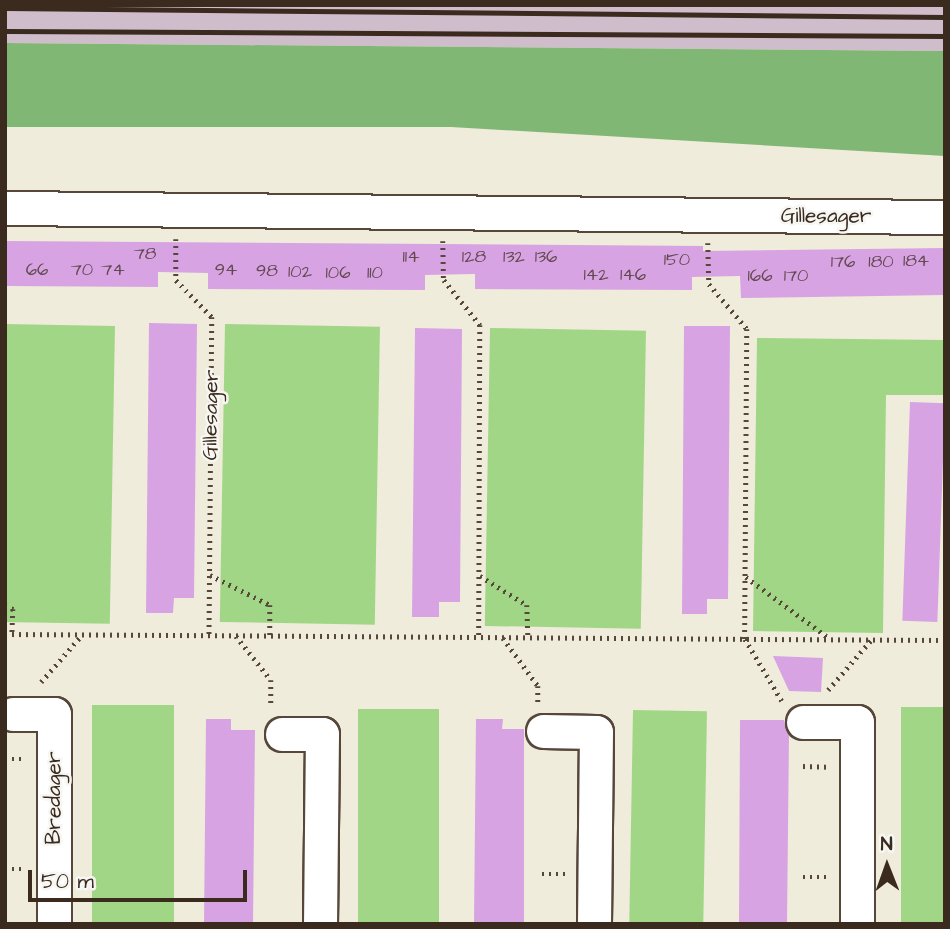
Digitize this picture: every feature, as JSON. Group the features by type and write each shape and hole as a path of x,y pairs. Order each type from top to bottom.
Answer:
{"street":[{"name":"Gillesager","path":"5,208 945,217"},
{"name":"Bredager","path":"13,714 54,714 54,924"},
{"path":"803,722 857,722 857,924"},
{"path":"543,732 596,732 594,924"},
{"path":"282,734 322,734 320,924"}],"path":[{"name":"Gillesager","path":"176,209 176,279 212,317 209,636"},
{"path":"443,212 444,280 480,324 479,637"},
{"path":"708,215 709,284 747,329 745,639 787,709 803,722 872,639"},
{"path":"210,575 270,605 270,636"},
{"path":"479,575 527,605 528,638"},
{"path":"746,576 830,639"},
{"path":"5,606 13,609 12,634"},
{"path":"5,634 945,640"},
{"path":"38,685 81,635"},
{"path":"236,636 271,680 271,721 282,734"},
{"path":"502,638 538,686 538,724 543,732"}],"shaded area":[{"path":"5,5 945,5 945,51 5,43"}],"green space":[{"path":"5,43 945,51 945,156 451,127 5,127"},
{"path":"5,324 115,326 110,624 5,622"},
{"path":"225,324 380,327 375,625 220,622"},
{"path":"490,328 646,331 641,629 485,626"},
{"path":"757,338 945,340 945,395 886,395 883,633 753,631"},
{"path":"92,705 174,705 174,924 92,924"},
{"path":"901,707 945,707 945,924 901,924"},
{"path":"358,709 439,709 439,924 358,924"},
{"path":"633,710 707,711 703,924 629,924"}],"building":[{"path":"5,241 703,246 703,251 945,248 945,295 741,298 740,276 692,277 692,290 475,289 475,274 425,275 425,290 208,289 208,273 158,272 158,287 5,286"},
{"path":"149,323 197,324 194,598 174,598 173,613 146,613"},
{"path":"684,326 730,326 728,599 707,599 707,614 682,614"},
{"path":"415,328 462,329 460,602 439,602 439,617 412,617"},
{"path":"910,402 945,403 937,622 902,621"},
{"path":"773,656 823,658 821,692 789,691"},
{"path":"206,719 231,719 231,730 255,730 253,924 204,924"},
{"path":"476,719 503,719 502,729 524,729 524,924 474,924"},
{"path":"740,720 784,720 789,734 787,924 739,924"}],"railway":[{"path":"5,8 945,17"},
{"path":"5,31 945,36"}]}
